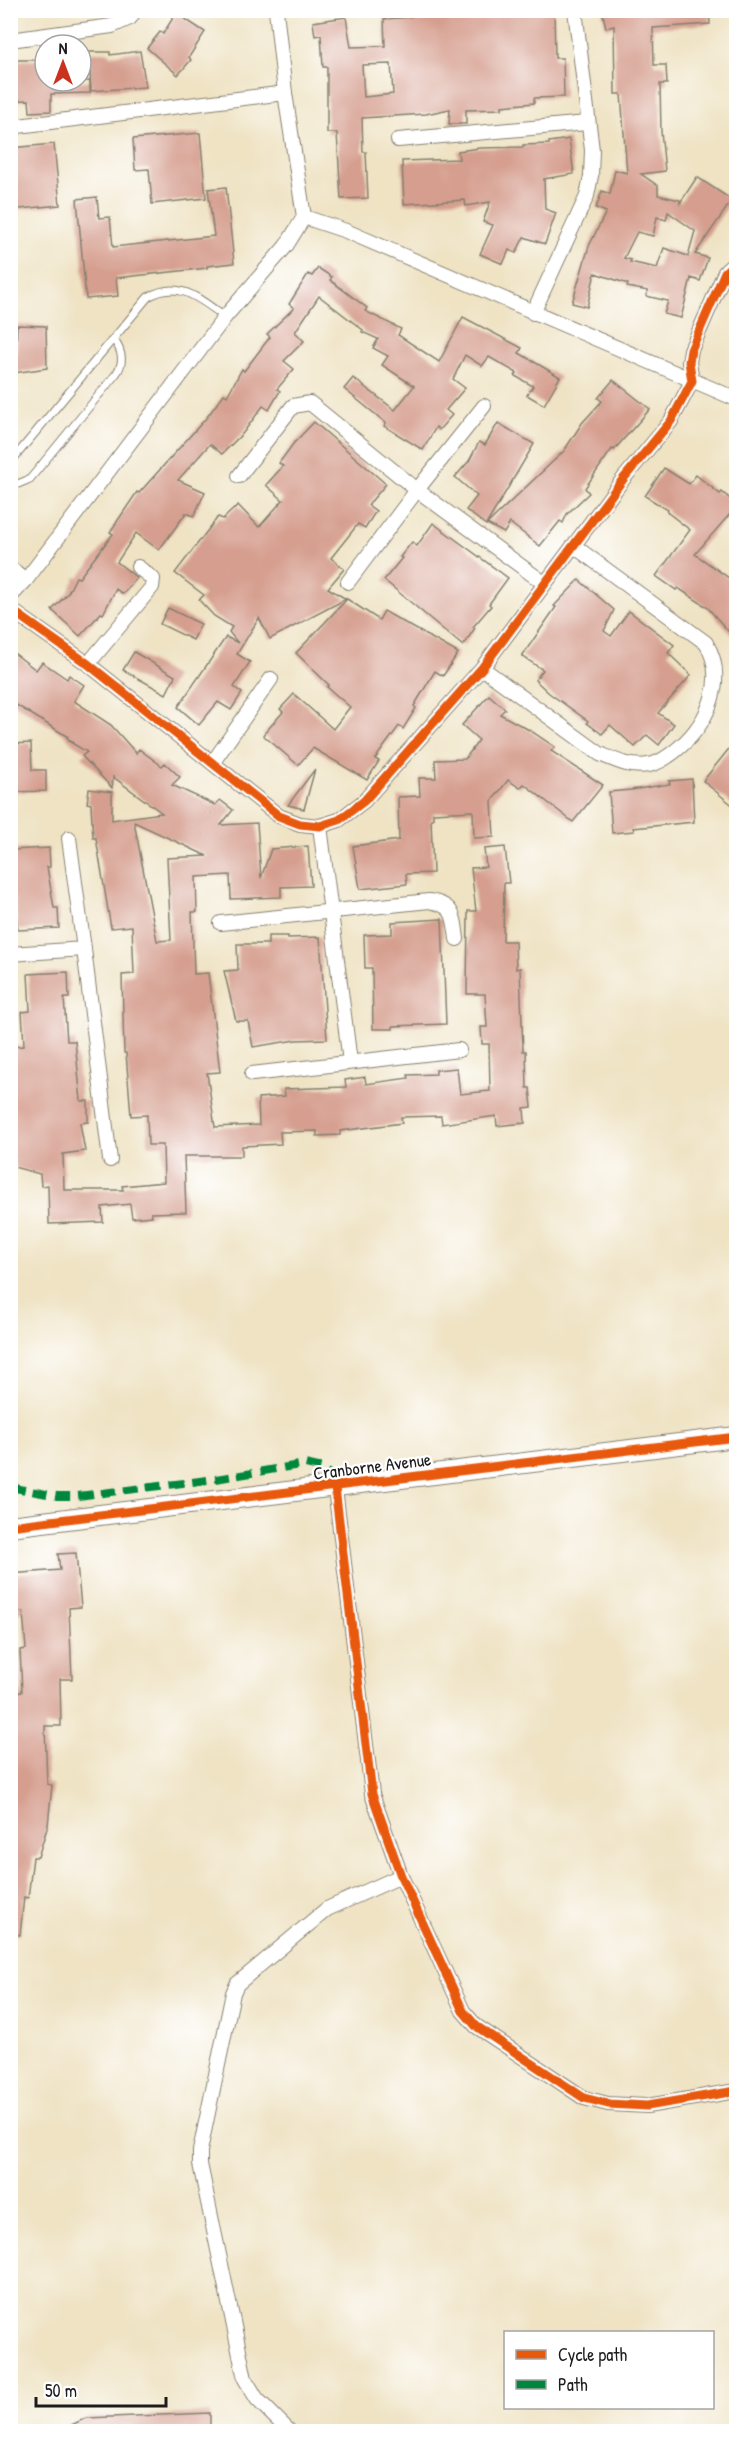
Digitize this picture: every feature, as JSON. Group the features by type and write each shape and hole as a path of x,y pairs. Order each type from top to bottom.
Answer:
{"street":[{"path":"10,40 112,26 130,18 135,10"},
{"path":"10,597 26,580 225,317 286,246 304,217 285,93 276,10"},
{"path":"533,313 587,196 591,176 592,150 575,10"},
{"path":"10,128 285,93"},
{"path":"398,140 587,123"},
{"path":"304,217 346,231 736,399"},
{"path":"10,609 88,664 279,816 300,824 320,826 339,820 364,801 482,668 624,478 671,421 692,381 689,362 691,350 725,272 736,262"},
{"path":"239,476 293,406 310,403 417,490 544,583"},
{"path":"348,582 484,406"},
{"path":"482,668 600,754 622,764 637,766 653,764 671,754 701,723 710,706 714,685 713,660 706,643 574,546"},
{"path":"88,664 152,587 153,579 138,567"},
{"path":"10,568 26,580"},
{"path":"213,762 271,679"},
{"path":"320,826 350,1062"},
{"path":"69,838 110,1160"},
{"path":"221,923 429,901 448,907 454,916 457,939"},
{"path":"10,954 84,949"},
{"path":"252,1074 459,1050"},
{"name":"Cranborne Avenue","path":"10,1526 335,1488 736,1437"},
{"path":"335,1488 372,1794 401,1876 463,2011 476,2026 584,2098 608,2104 647,2106 736,2091"},
{"path":"290,2432 256,2399 245,2379 200,2164 202,2140 233,1993 237,1984 327,1909 401,1876"}],"lane":[{"path":"10,463 148,297 162,290 178,289 225,317"},
{"path":"10,484 18,484 30,479 120,368 120,350 114,340"}],"building":[{"path":"554,10 555,58 563,58 564,97 534,98 534,103 502,106 502,109 466,110 466,124 449,124 450,109 426,114 362,118 368,198 341,199 337,133 327,133 327,67 323,67 321,35 315,36 313,22 346,17 351,47 385,46 384,19 411,17 411,12","holes":["391,64 393,94 364,97 362,65"]},
{"path":"602,10 709,10 710,24 653,28 654,65 666,65 667,84 660,84 665,171 641,174 658,186 658,195 680,200 680,203 697,177 732,200 695,254 708,258 700,281 691,278 681,318 664,314 668,301 646,296 648,291 627,287 628,284 595,273 587,307 572,303 589,246 606,212 596,208 602,191 610,194 615,170 627,173 621,94 615,94 614,26 606,28","holes":["668,212 695,231 688,256 664,248 657,268 630,262 631,260 624,258 637,232 653,236 657,217 666,220"]},
{"path":"176,13 205,32 189,57 191,60 178,75 147,48 160,32 163,34"},
{"path":"140,51 146,87 93,91 93,52 110,52 110,55"},
{"path":"10,60 33,60 33,93 90,93 51,94 51,111 30,112 29,100 10,101"},
{"path":"200,133 206,198 152,204 149,169 135,170 133,139"},
{"path":"569,139 574,174 544,179 545,209 556,213 545,244 524,237 516,253 509,250 503,264 480,254 493,225 483,222 490,202 466,206 465,200 404,204 402,161 459,159 458,151 523,147 523,145 549,144 549,142"},
{"path":"54,144 60,205 10,210 10,148"},
{"path":"226,187 234,263 116,278 118,296 86,299 77,199 97,197 99,218 110,217 113,247 214,236 208,189"},
{"path":"318,268 332,277 330,280 367,308 365,311 401,329 398,335 439,362 463,317 522,348 519,353 560,377 544,405 527,395 533,386 515,376 517,373 489,357 482,366 465,355 453,379 465,388 446,410 452,415 439,430 436,427 423,450 384,426 386,423 344,389 353,378 395,410 414,386 382,365 388,356 373,348 378,339 362,332 363,330 319,296 295,332 304,341 284,361 294,369 277,389 280,391 269,410 263,406 243,433 222,454 210,444 178,480 205,492 194,516 186,513 159,550 136,533 117,562 137,578 123,594 116,589 103,614 101,613 80,636 52,610 68,593 76,577 79,578 113,534 110,532 137,492 139,493 207,417 224,394 227,396 242,369 244,371 270,337 267,334 294,308 289,304 308,274 312,276"},
{"path":"17,325 46,326 47,368 14,373 12,352 16,351"},
{"path":"613,380 650,409 614,450 612,449 585,488 589,493 567,514 563,523 560,521 540,546 510,523 504,533 487,524 564,451 582,423 602,401 598,398"},
{"path":"314,422 386,484 368,505 376,511 365,528 358,524 331,558 344,569 328,588 346,599 270,639 259,618 237,654 250,662 234,687 242,693 231,710 218,702 199,725 178,707 226,637 238,643 229,632 232,627 214,616 199,600 204,595 175,573 218,517 223,519 238,505 259,527 283,500 266,485 283,466 279,463 293,444"},
{"path":"498,423 534,444 486,525 466,510 477,496 455,477 469,461 479,442 485,445"},
{"path":"664,468 689,484 696,475 736,504 736,507 695,554 736,583 736,640 707,607 656,576 690,530 667,512 668,510 645,496"},
{"path":"433,523 508,578 489,604 491,606 473,627 475,628 463,646 384,580 412,542 417,546"},
{"path":"579,580 614,610 604,631 611,636 629,611 674,645 668,653 691,675 658,713 674,724 659,745 647,735 635,747 610,725 602,734 535,680 543,670 522,656 556,607 554,606"},
{"path":"347,599 379,620 384,611 458,653 443,676 435,671 403,729 399,726 375,759 379,761 367,780 313,748 298,765 263,735 283,712 280,709 294,694 333,729 350,707 327,687 329,685 296,653"},
{"path":"168,608 201,624 193,640 160,624"},
{"path":"10,650 36,670 42,662 67,679 69,675 84,685 74,701 111,725 136,753 139,749 162,766 165,763 180,777 172,785 215,805 220,800 233,810 221,825 257,823 261,878 271,849 308,846 311,886 281,887 281,897 231,899 230,875 196,877 197,912 192,912 194,974 208,973 220,1072 207,1073 215,1127 259,1125 258,1098 285,1096 284,1089 346,1087 345,1080 365,1077 366,1084 409,1078 408,1075 436,1074 436,1070 457,1068 460,1094 490,1091 489,1044 482,1044 481,1027 487,1027 485,994 467,994 468,911 476,911 471,868 486,867 484,849 505,847 509,883 504,883 503,941 515,941 516,969 520,968 523,1051 526,1051 527,1088 530,1088 532,1107 524,1108 525,1123 497,1126 496,1116 442,1124 441,1116 401,1117 402,1123 340,1131 340,1135 317,1136 317,1131 280,1132 281,1144 242,1146 242,1156 184,1156 186,1212 151,1213 152,1216 132,1218 130,1204 102,1207 103,1222 49,1224 48,1185 41,1186 40,1174 10,1166 10,1047 24,1046 22,1012 30,1011 28,974 68,972 69,998 64,998 67,1041 75,1041 81,1101 88,1101 88,1122 80,1123 85,1151 63,1154 64,1190 123,1190 122,1186 164,1182 163,1145 148,1145 147,1115 131,1116 126,1053 124,1053 122,975 134,974 132,926 111,928 96,838 93,838 91,804 87,803 89,789 112,792 112,820 162,813 113,777 112,788 82,756 87,752 70,742 72,742 68,737 10,701","holes":["134,822 207,856 167,858 171,940 157,941"]},
{"path":"134,652 175,676 166,694 123,670"},
{"path":"489,695 505,709 500,714 555,747 551,751 603,785 573,822 524,784 520,788 508,780 492,801 494,837 474,838 473,811 433,813 433,819 431,819 433,873 406,874 407,884 360,889 353,846 399,840 398,797 420,796 419,778 436,778 435,760 465,759 479,740 462,725"},
{"path":"736,740 736,808 703,781"},
{"path":"31,743 32,770 46,770 46,791 10,792 10,744"},
{"path":"315,769 304,809 288,805"},
{"path":"692,779 694,822 633,828 634,831 612,833 609,792"},
{"path":"49,848 50,867 47,867 54,908 58,908 59,928 18,930 10,869 10,850"},
{"path":"442,919 446,1024 373,1029 372,968 365,968 364,935 392,934 392,922"},
{"path":"268,936 320,937 327,1039 296,1040 253,1047 248,1021 236,1021 224,971 238,970 237,944 268,944"},
{"path":"76,1553 81,1607 69,1608 72,1679 60,1679 61,1726 45,1726 47,1784 52,1785 48,1825 38,1857 33,1857 28,1898 24,1897 20,1935 10,1934 10,1705 16,1704 15,1692 22,1692 20,1650 26,1649 23,1612 10,1613 10,1574 60,1570 58,1554"},
{"path":"210,2413 210,2432 57,2432 86,2418"}],"marked path":[{"path":"10,1487 57,1496 78,1496 216,1479 305,1464 323,1468 329,1473 335,1488"}],"cycle path":[{"path":"10,609 88,664 279,816 300,824 320,826 339,820 364,801 482,668 624,478 671,421 692,381 689,362 691,350 725,272 736,262"},
{"path":"10,1526 736,1437"},
{"path":"335,1488 372,1794 401,1876 463,2011 476,2026 584,2098 608,2104 647,2106 736,2091"}]}
